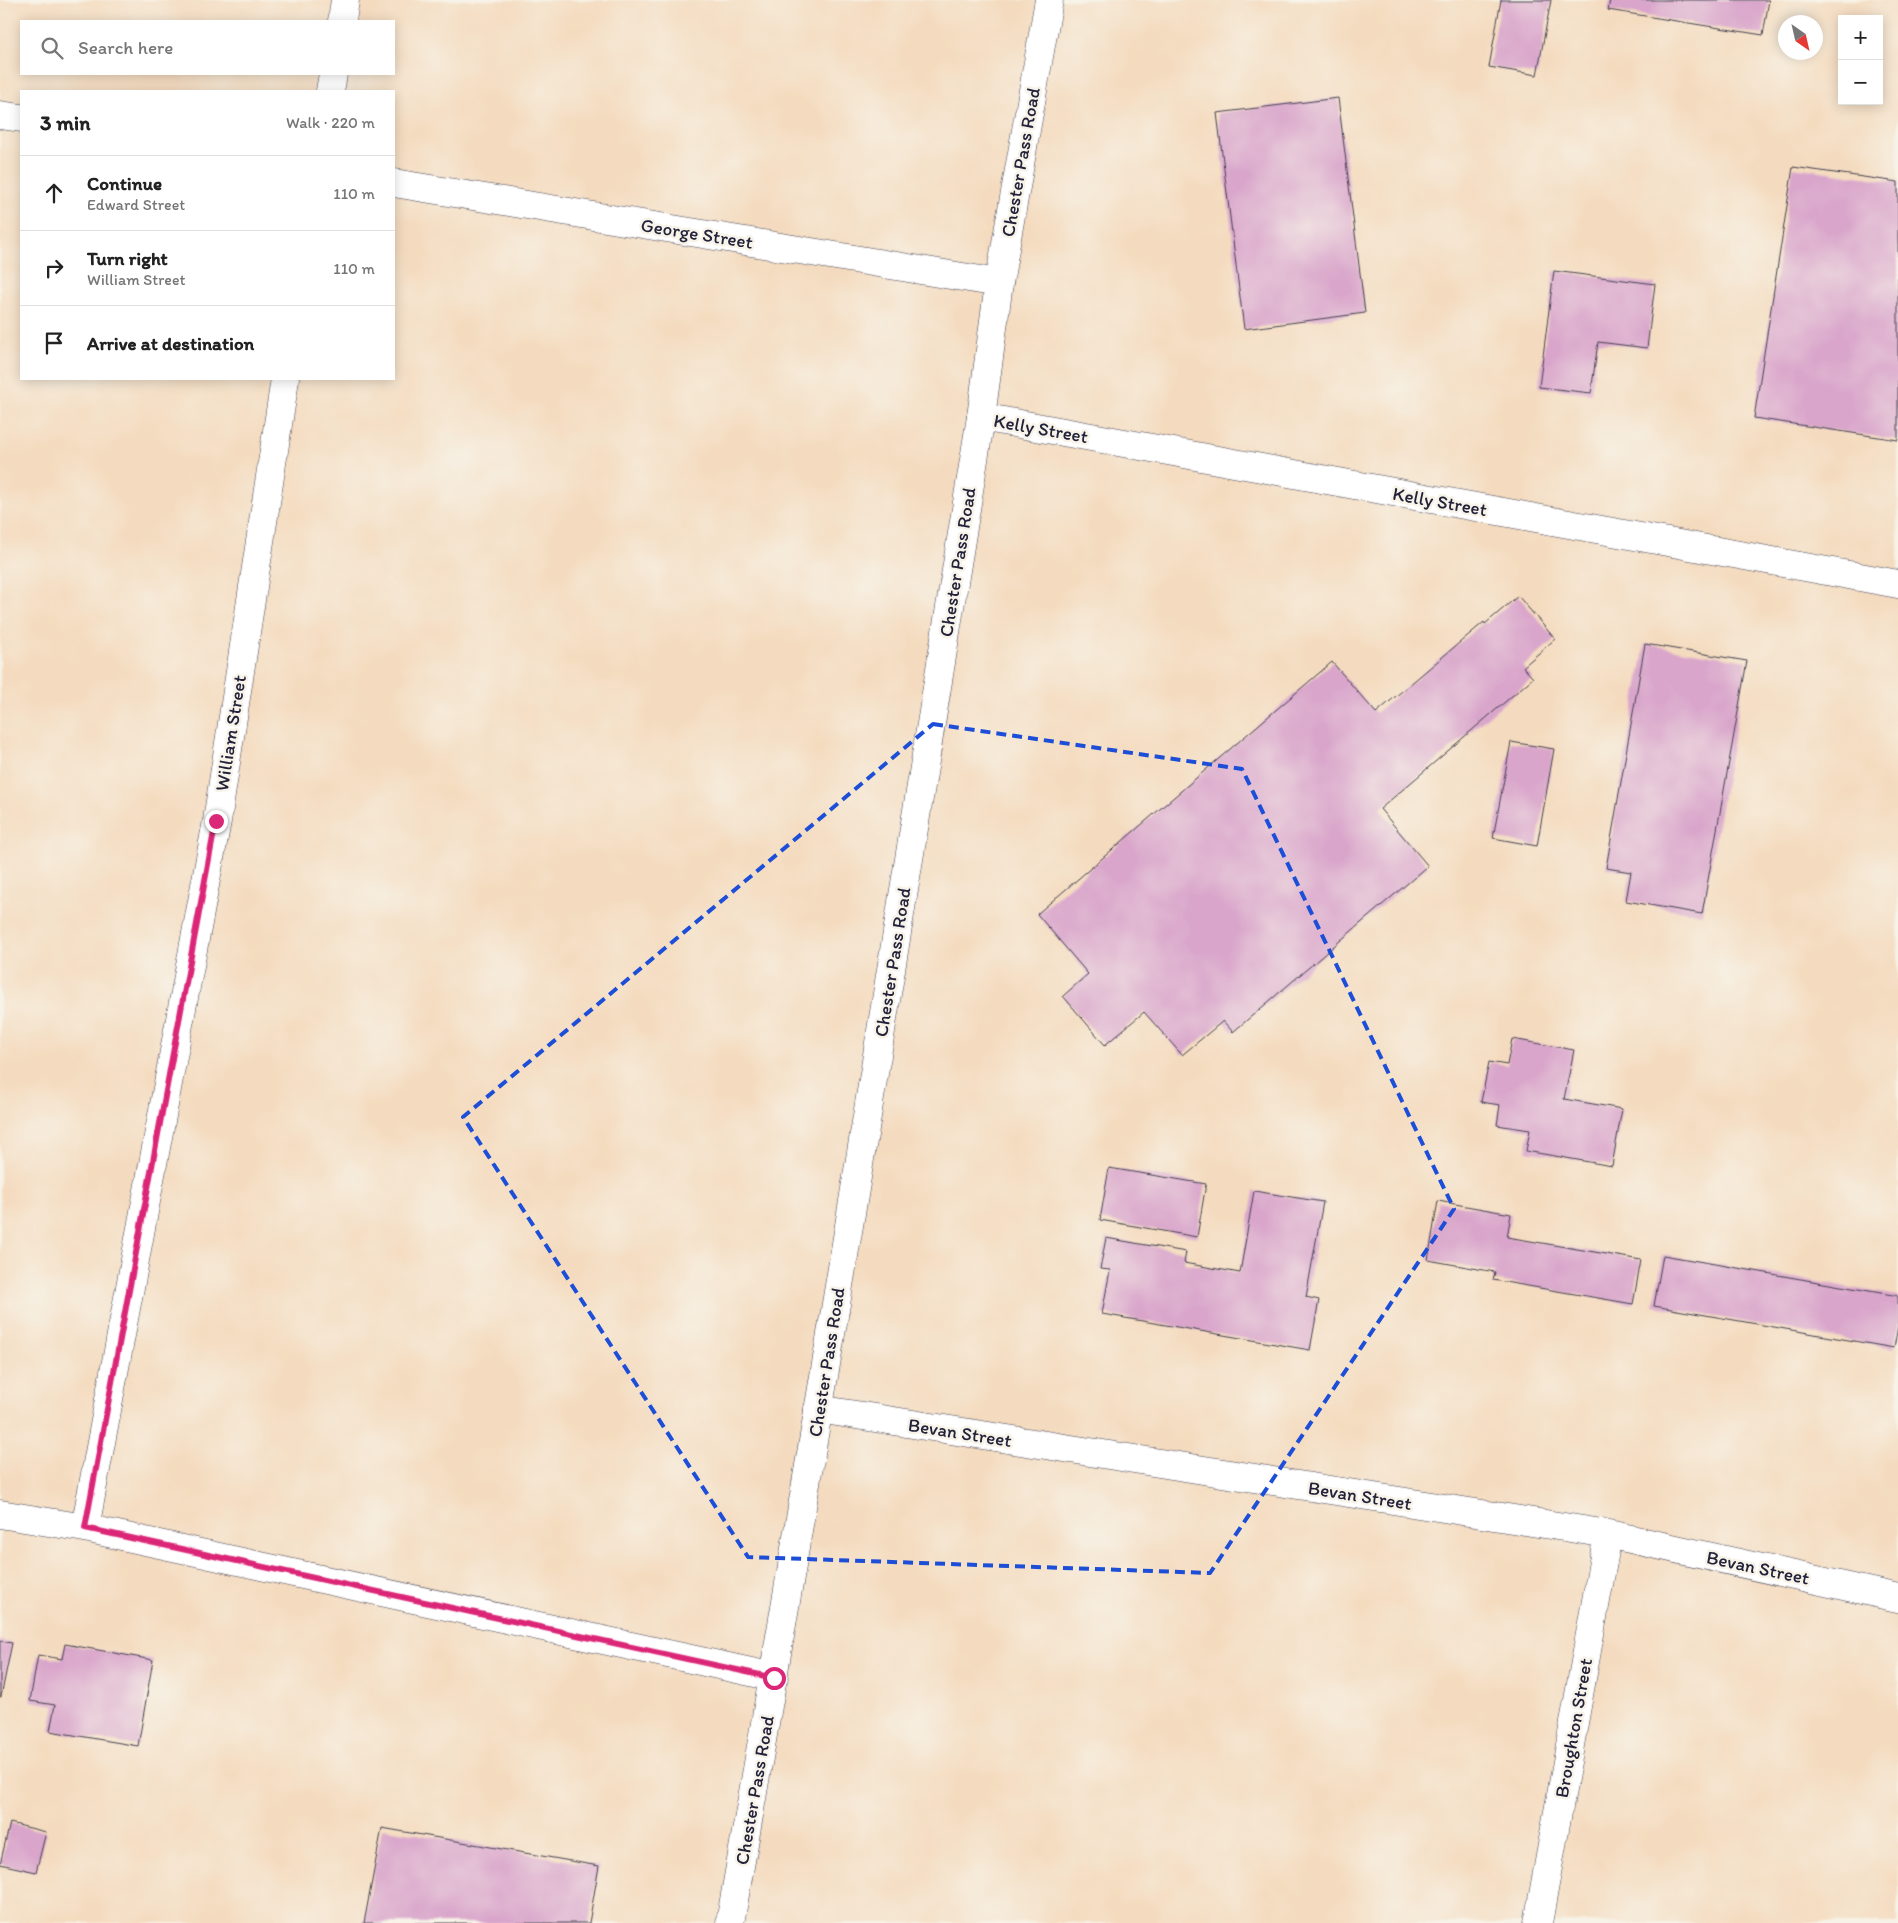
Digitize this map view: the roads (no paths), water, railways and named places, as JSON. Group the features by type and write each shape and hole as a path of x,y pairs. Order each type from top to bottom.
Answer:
{"main road":[{"path":"342,20 345,0"},
{"name":"Chester Pass Road","path":"730,1923 774,1678 981,417 1000,283 1049,0"},
{"path":"330,90 333,75"},
{"path":"0,115 20,118"},
{"name":"George Street","path":"395,183 1000,283"},
{"name":"William Street","path":"85,1528 216,821 285,380"},
{"name":"Kelly Street","path":"981,417 1898,584"},
{"name":"Bevan Street","path":"818,1409 1608,1534 1898,1598"},
{"path":"0,1514 85,1528 774,1678"},
{"name":"Broughton Street","path":"1538,1923 1608,1534"}]}
